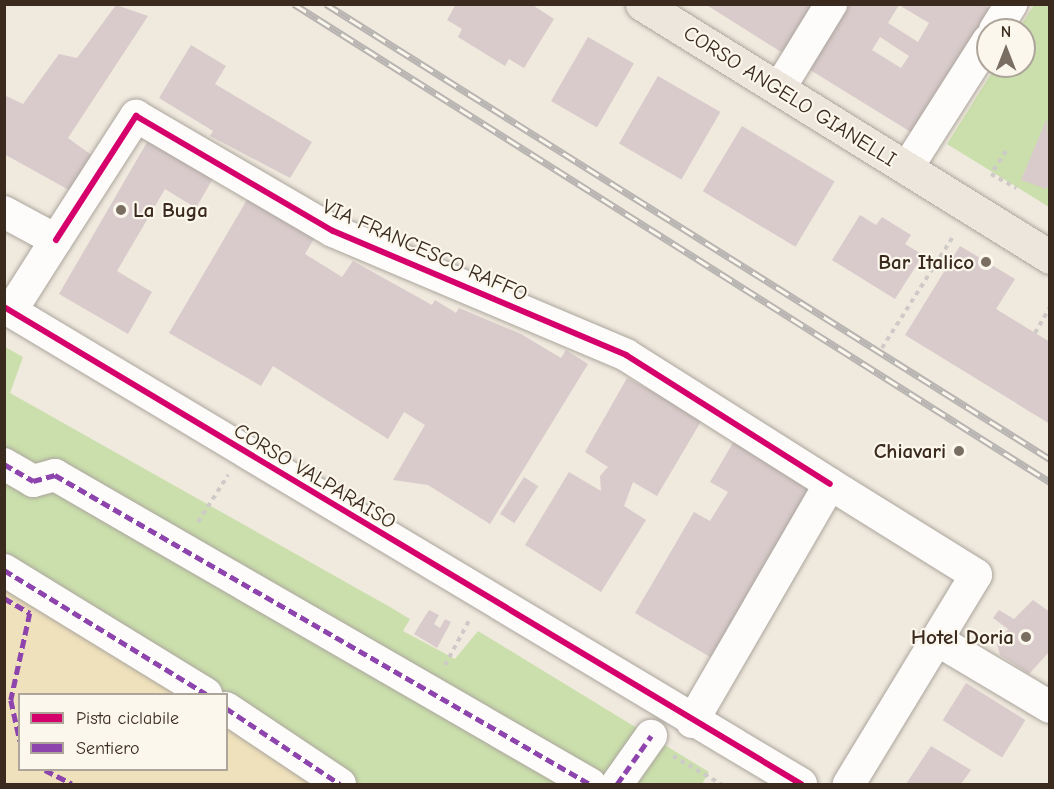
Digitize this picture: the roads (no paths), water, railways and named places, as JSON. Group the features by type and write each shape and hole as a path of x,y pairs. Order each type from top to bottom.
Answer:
{"main road":[{"name":"CORSO ANGELO GIANELLI","path":"642,4 1050,257"}],"street":[{"path":"779,89 831,4"},
{"path":"907,168 976,60"},
{"name":"VIA FRANCESCO RAFFO","path":"56,240 136,116 333,231 626,355 830,483"},
{"path":"4,212 56,240 8,309"},
{"name":"CORSO VALPARAISO","path":"8,309 692,722 758,773 801,784"},
{"path":"4,464 33,481 55,475 590,784"},
{"path":"692,722 830,483 976,575 849,784"},
{"path":"4,570 204,693"},
{"path":"937,640 1050,707"},
{"path":"228,709 340,784"},
{"path":"617,784 650,739"}],"railway":[{"path":"294,4 1050,482"},
{"path":"326,4 1050,459"}],"place":[{"name":"La Buga","path":"121,210"},
{"name":"Bar Italico","path":"986,262"},
{"name":"Chiavari","path":"959,451"},
{"name":"Hotel Doria","path":"1026,637"}]}
